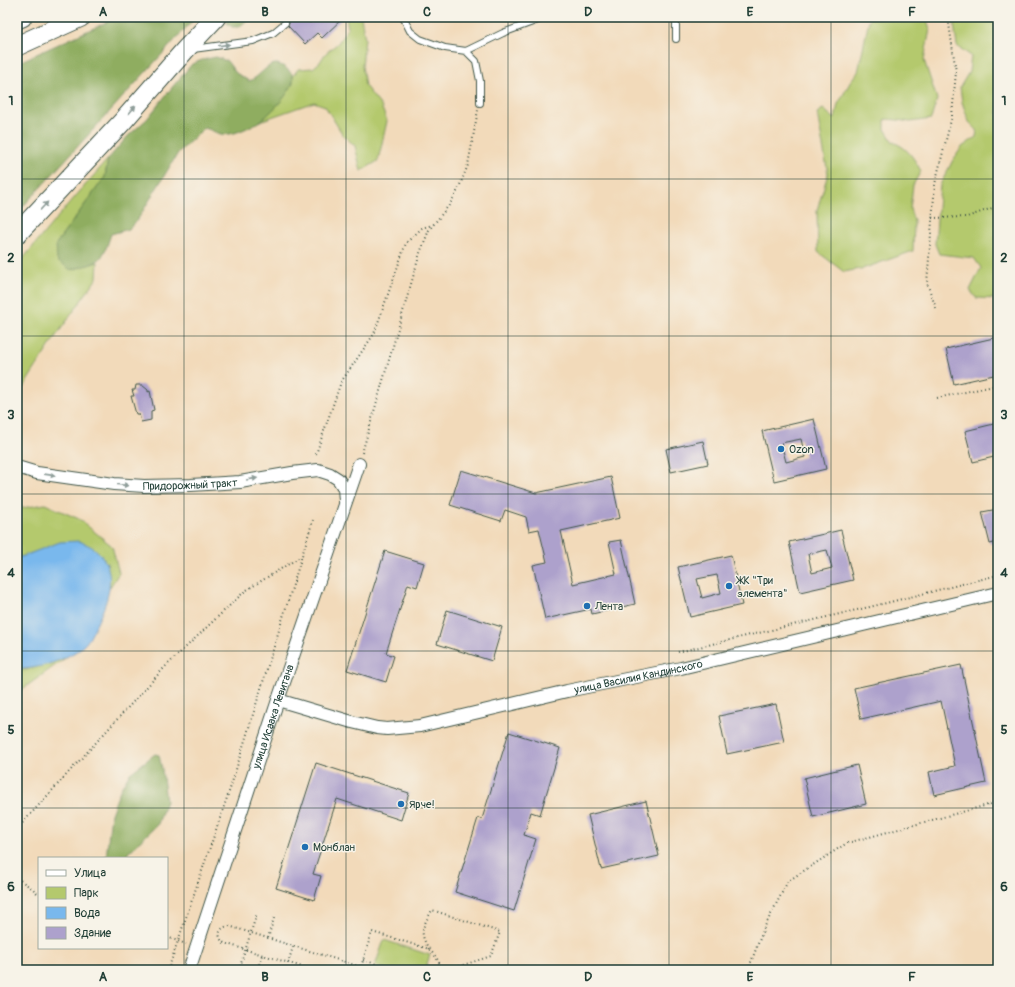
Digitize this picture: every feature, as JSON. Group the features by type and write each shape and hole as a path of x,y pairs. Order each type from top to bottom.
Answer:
{"main road":[{"path":"17,19 22,17"},
{"path":"17,46 81,17"},
{"path":"17,234 123,121 216,17"}],"street":[{"name":"улица Исаака Левитана","path":"189,970 358,464"},
{"name":"Придорожный тракт","path":"17,467 37,473 84,480 144,486 240,482 318,470 330,474 338,479 344,488 345,501"},
{"name":"улица Василия Кандинского","path":"278,700 377,728 387,729 420,726 567,691 681,668 998,593"}],"lane":[{"path":"404,17 410,31 420,39 446,48 466,51 503,33 546,17"},
{"path":"676,17 676,39"},
{"path":"185,50 253,41 273,33 285,23"},
{"path":"466,51 476,61 480,82 480,102"}],"path":[{"path":"730,17 749,21 770,17"},
{"path":"936,308 927,283 932,218 935,184 952,116 956,72 948,17"},
{"path":"358,464 420,254 429,230 458,190 468,165 480,102"},
{"path":"932,218 967,217 998,206"},
{"path":"316,454 341,382 374,334 406,243 422,228 433,225"},
{"path":"937,398 998,385"},
{"path":"168,970 230,789 313,520"},
{"path":"17,829 165,667 245,591 302,556"},
{"path":"678,652 998,575"},
{"path":"748,970 764,928 788,881 847,843 998,803"},
{"path":"17,878 38,894"},
{"path":"443,970 436,957 423,940 422,932 432,910 500,932 491,956 448,970"},
{"path":"239,970 257,913"},
{"path":"268,938 274,918"},
{"path":"312,970 224,943 220,938 220,932 222,928 229,926 361,968 372,932 429,949"},
{"path":"168,938 197,947"},
{"path":"288,963 294,946"},
{"path":"258,968 262,955"},
{"path":"363,960 376,964"}],"green space":[{"path":"118,17 196,17 17,213 17,63"},
{"path":"228,17 251,17 239,27 232,27 227,23"},
{"path":"346,17 361,17 365,39 362,66 365,86 381,106 387,121 378,161 361,171 355,146 343,135 325,106 314,102 260,121 281,101 293,84 293,76 298,69 313,68 320,62 325,54 338,43 348,28"},
{"path":"872,17 926,17 930,29 924,60 937,99 931,119 910,122 885,119 885,129 893,142 903,147 910,154 921,171 913,185 910,209 914,221 913,251 865,268 844,272 818,252 817,210 828,174 817,113 823,109 835,119 838,104 852,79 858,72 869,20"},
{"path":"953,17 998,17 998,299 976,298 970,290 981,268 974,258 939,254 935,244 940,185 953,160 962,147 976,137 977,130 969,122 962,102 960,87 969,72 971,56 957,46"},
{"path":"216,57 227,61 236,73 249,81 269,66 276,64 283,66 293,76 291,87 281,101 264,118 254,125 232,134 219,134 204,128 178,153 138,219 129,229 111,234 102,257 94,263 71,270 57,260 56,244 105,177 108,159 128,136 147,119 192,64"},
{"path":"108,159 105,177 56,244 71,270 98,262 97,278 56,336 17,397 17,266"},
{"path":"45,504 79,519 112,546 119,573 110,587 107,563 35,552 21,557 17,556 17,509"},
{"path":"67,657 17,693 17,669 26,670"},
{"path":"155,754 159,755 166,801 158,824 128,853 126,857 106,857 111,814 120,790 129,774"},
{"path":"384,940 430,955 425,970 389,970 375,966"}],"water":[{"path":"79,541 95,549 107,566 109,575 110,584 108,594 93,631 85,644 63,659 34,668 17,669 17,556 21,557 60,542"}],"building":[{"path":"279,17 304,17 310,23 316,17 344,17 322,38 317,33 305,44 288,26 288,20 282,20"},
{"path":"998,337 998,374 954,384 946,349"},
{"path":"136,385 142,385 148,390 148,392 150,391 154,410 151,411 151,420 141,422 139,414 136,414 131,396 134,396 132,390 135,390"},
{"path":"814,419 826,469 774,481 762,431","holes":["801,439 805,457 786,462 781,443"]},
{"path":"998,423 998,456 973,462 965,431"},
{"path":"703,441 708,464 671,472 666,449"},
{"path":"461,470 536,493 611,477 620,518 561,531 573,584 616,574 609,542 621,540 635,604 592,614 591,609 545,619 533,565 547,562 539,529 529,531 526,517 505,510 501,521 450,505"},
{"path":"998,509 998,542 990,544 982,512"},
{"name":"ЖК \"Три элемента\"","path":"841,530 853,580 800,592 789,542","holes":["827,550 832,568 812,573 808,554"]},
{"path":"385,551 424,563 417,587 408,584 386,653 394,656 386,682 347,670"},
{"name":"ЖК \"Три элемента\"","path":"731,555 742,605 690,617 678,567","holes":["717,575 721,593 702,598 697,579"]},
{"path":"447,610 502,627 492,661 437,644"},
{"path":"961,665 986,783 934,795 929,772 955,766 941,701 861,719 854,688"},
{"path":"776,704 784,742 727,754 719,716"},
{"path":"509,732 560,748 540,815 531,812 524,835 536,839 514,911 455,892 478,818 482,819"},
{"name":"Монблан","path":"316,763 409,793 401,820 337,799 313,874 321,876 314,900 276,888"},
{"path":"857,765 866,804 813,817 804,778"},
{"path":"646,801 659,856 601,869 588,815"}],"place":[{"name":"Ozon","path":"781,449"},
{"name":"ЖК \"Три элемента\"","path":"729,586"},
{"name":"Лента","path":"587,606"},
{"name":"Ярче!","path":"401,804"},
{"name":"Монблан","path":"305,847"}]}
